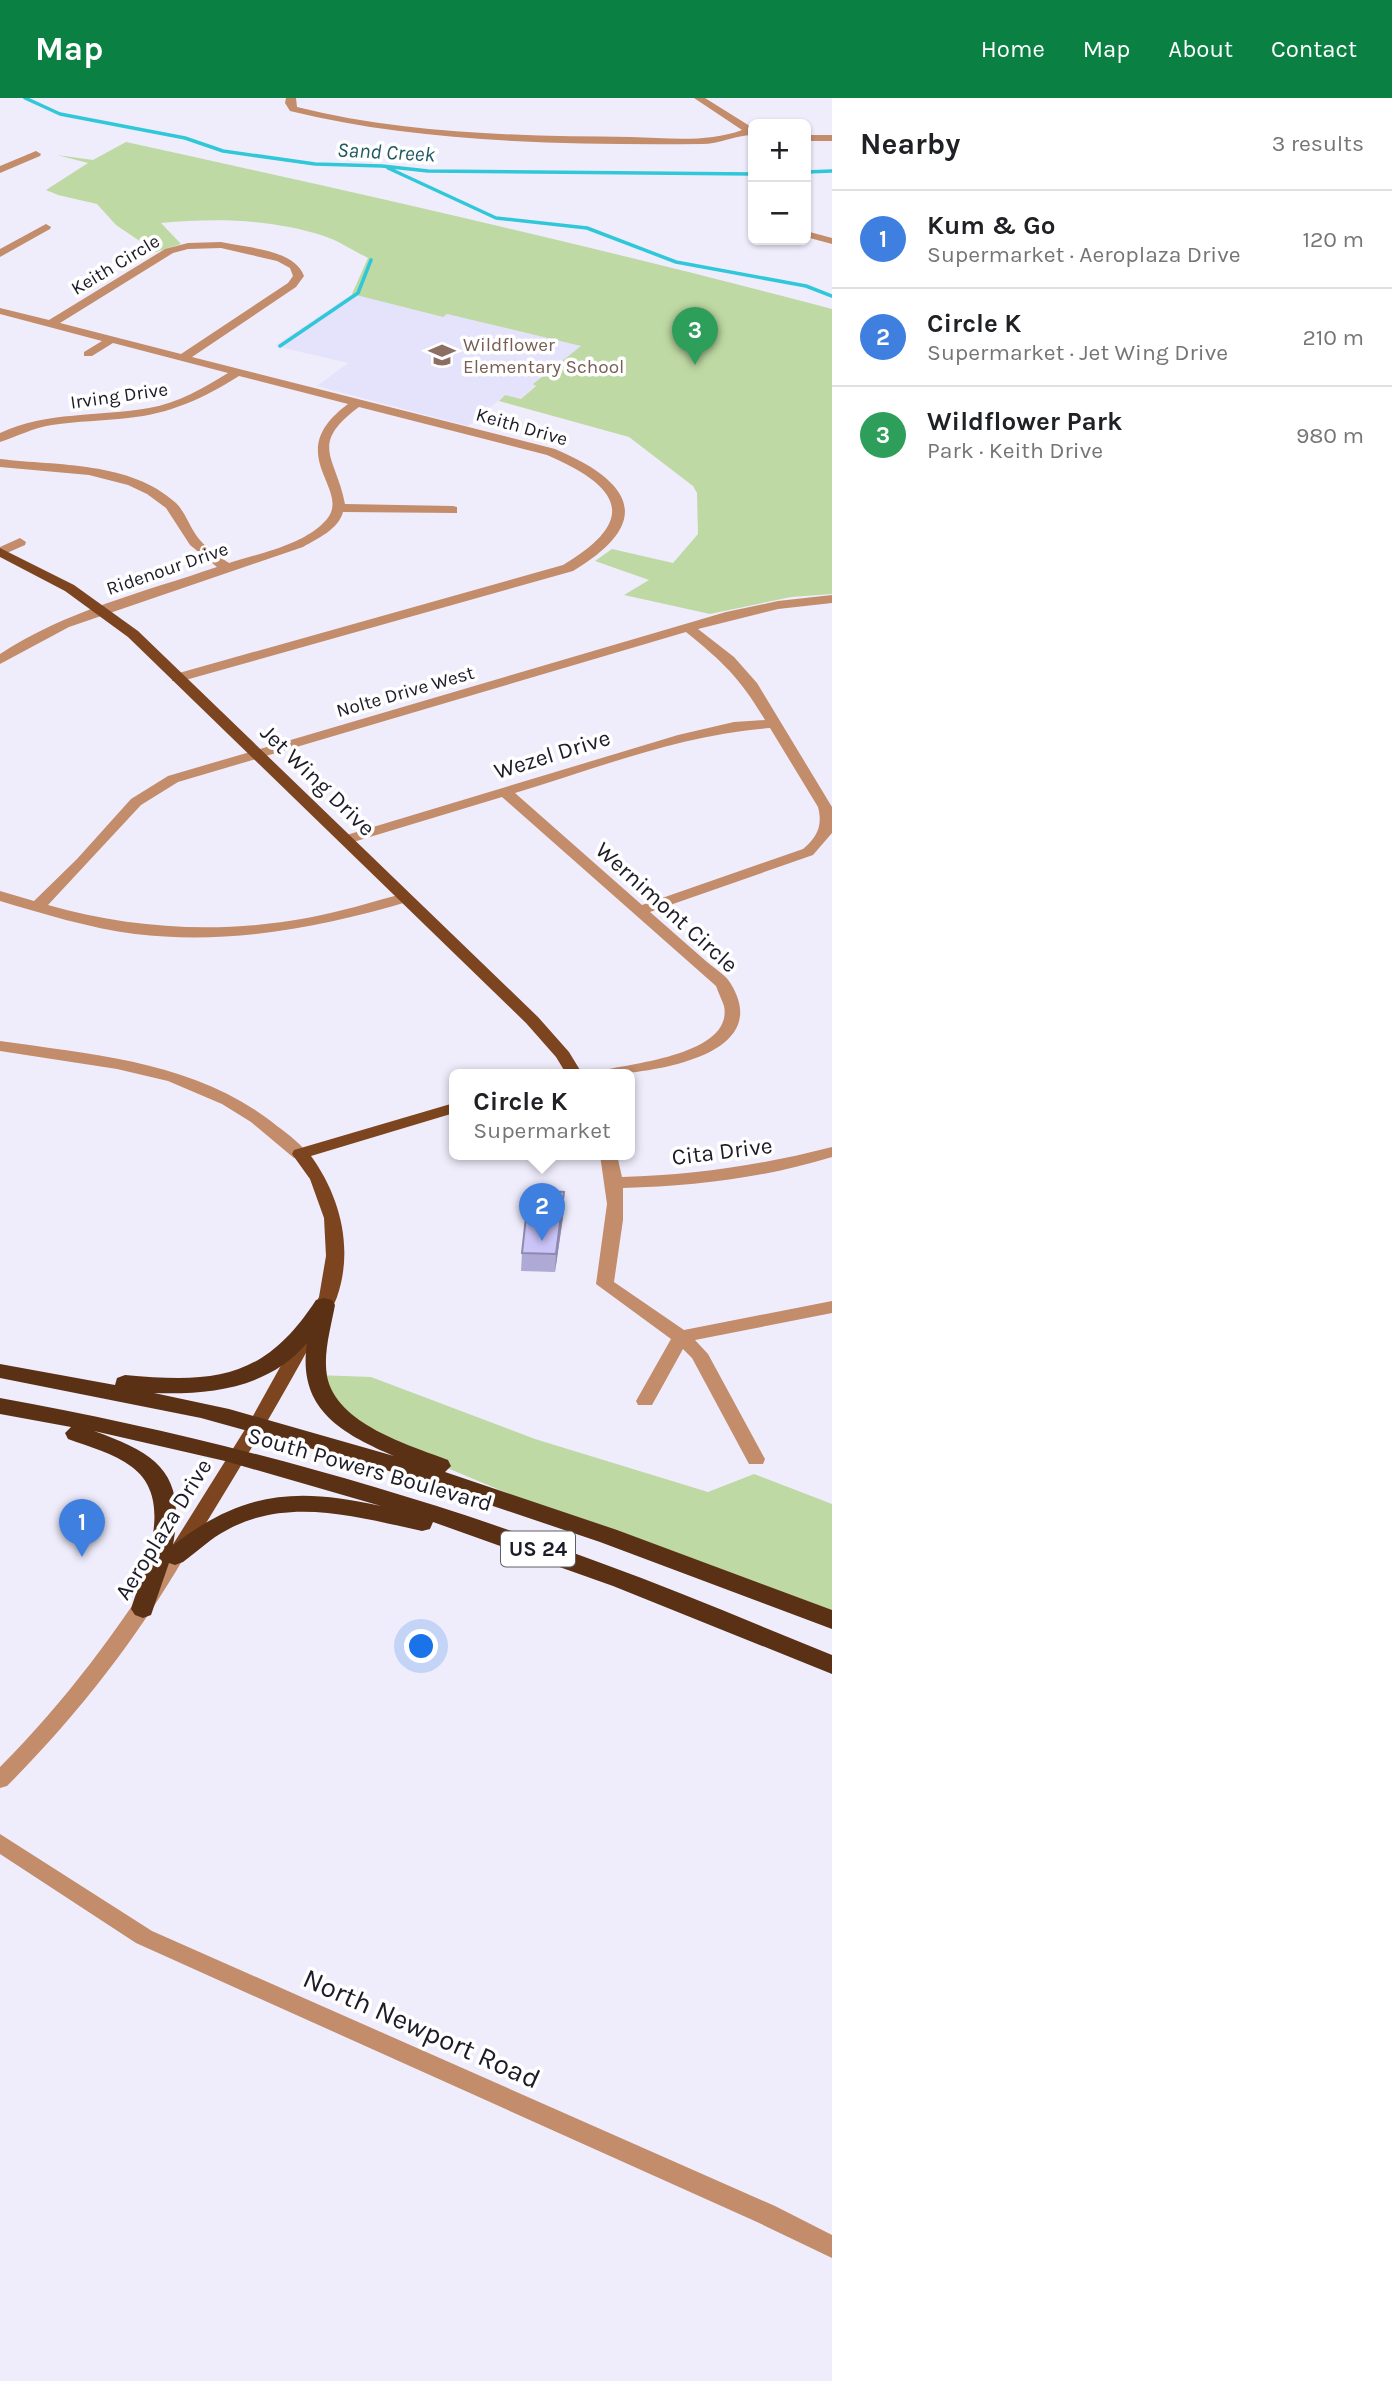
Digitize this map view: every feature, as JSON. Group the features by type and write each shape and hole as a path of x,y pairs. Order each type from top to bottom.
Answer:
{"highway":[{"path":"0,1370 149,1385 224,1381 245,1376 288,1351 324,1306"},
{"path":"324,1306 316,1374 325,1402 340,1417 357,1429 400,1450 588,1527"},
{"name":"South Powers Boulevard","path":"0,1370 152,1400 257,1426 428,1475 588,1527 832,1620"},
{"path":"0,1409 102,1441 139,1460 152,1472 166,1495 168,1511 166,1533 143,1609"},
{"name":"South Powers Boulevard","path":"0,1409 134,1433 236,1457 421,1509 594,1569 832,1665"},
{"path":"175,1556 218,1525 239,1514 262,1506 305,1501 331,1503 464,1532 594,1569"}],"main road":[{"name":"Jet Wing Drive","path":"0,552 39,570 103,610 133,634 532,1020 563,1055 571,1069"},
{"path":"300,1154 449,1109"},
{"name":"Aeroplaza Drive","path":"175,1556 257,1426 324,1306 334,1276 335,1229 329,1200 318,1178 300,1154"}],"street":[{"path":"699,98 748,129"},
{"path":"280,109 292,103 322,117 413,129 715,141 748,132"},
{"path":"811,138 832,138"},
{"path":"0,170 36,154"},
{"path":"0,254 46,227"},
{"path":"811,235 832,241"},
{"name":"Keith Circle","path":"49,324 176,248 221,245 281,259 295,266 299,276 297,281 181,358"},
{"name":"Keith Drive","path":"0,311 551,452 578,463 602,479 614,495 620,511 617,528 595,553 553,574 177,678"},
{"path":"88,354 111,340"},
{"name":"Irving Drive","path":"0,438 34,424 145,413 169,408 201,396 237,372"},
{"path":"358,402 331,425 322,444 338,508 453,510"},
{"path":"0,463 84,471 135,484 158,495 172,507 196,544 228,568"},
{"path":"135,484 150,477"},
{"name":"Ridenour Drive","path":"0,660 47,631 313,538 335,519 338,508"},
{"path":"0,552 20,542"},
{"name":"Nolte Drive West","path":"37,907 85,859 121,815 146,792 173,779 688,627 757,609 832,599"},
{"path":"639,911 791,860 819,844 829,825 825,807 750,682 729,660 688,627"},
{"name":"Wezel Drive","path":"345,840 699,733 734,726 775,723"},
{"name":"Wernimont Circle","path":"505,792 723,984 731,996 733,1018 722,1038 700,1051 669,1062 632,1069"},
{"path":"0,896 138,929 313,923 405,898"},
{"name":"Aeroplaza Drive","path":"0,1046 123,1065 177,1079 227,1099 256,1116 300,1154"},
{"name":"Cita Drive","path":"615,1183 737,1175 832,1152"},
{"path":"609,1160 615,1183 615,1212 605,1264 605,1284 681,1337 699,1354 756,1458"},
{"path":"645,1401 681,1337 832,1307"},
{"name":"Aeroplaza Drive","path":"0,1780 68,1707 110,1656 175,1556"},
{"name":"North Newport Road","path":"0,1843 144,1937 766,2214 832,2247"}],"shaded area":[{"name":"Wildflower Elementary School","path":"352,294 443,317 447,314 582,346 534,383 536,385 521,399 505,395 468,426 317,386 348,363 275,346"}],"green space":[{"path":"126,142 480,222 832,309 832,594 791,597 710,614 624,595 649,580 595,561 612,549 673,563 698,534 697,493 693,486 629,437 499,401 505,395 521,399 536,386 533,384 581,346 447,314 443,317 352,294 368,258 341,243 304,230 243,221 161,223 181,244 156,252 116,225 97,204 46,190 88,163 57,155 93,160"},
{"path":"316,1375 371,1377 535,1439 708,1492 754,1474 832,1504 832,1622 588,1527 373,1437 340,1417"}],"building":[{"path":"529,1190 564,1192 556,1254 522,1253"}],"waterway":[{"name":"Sand Creek","path":"25,98 60,114 185,138 223,151 315,164 382,166 428,171 748,174"},
{"path":"388,168 496,218 587,228 676,262 806,286 832,296"},
{"name":"Sand Creek","path":"811,172 832,171"},
{"path":"280,346 358,293 371,260"}],"place":[{"name":"Wildflower Elementary School","path":"442,355"},
{"name":"Wildflower Park","path":"695,365"},
{"name":"Circle K","path":"542,1241"},
{"name":"Kum & Go","path":"82,1557"}]}
